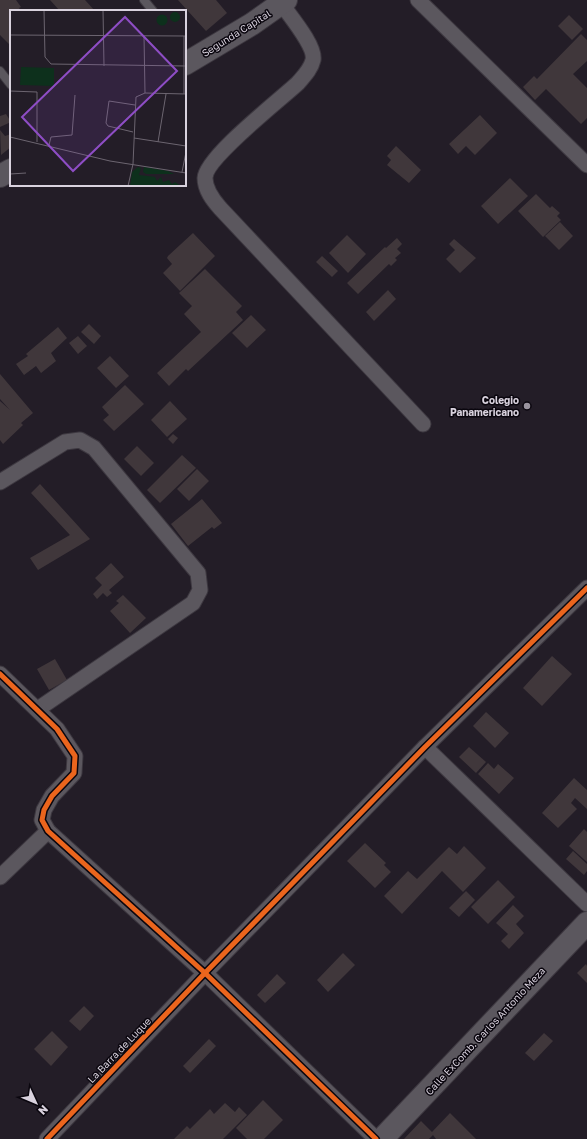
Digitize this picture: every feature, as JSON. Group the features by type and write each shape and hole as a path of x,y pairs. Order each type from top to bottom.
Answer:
{"street":[{"path":"418,0 587,165"},
{"path":"284,2 311,47 314,58 308,72 298,83 222,151 209,166 205,178 208,190 220,208 424,424"},
{"name":"Segunda Capital","path":"186,63 252,24 284,2"},
{"path":"0,176 10,171"},
{"path":"0,482 65,442 80,440 94,448 198,573 200,590 193,603 38,709"},
{"name":"La Barra de Luque","path":"47,1139 205,973 425,747 587,588"},
{"path":"0,674 57,728 75,756 74,773 52,796 44,810 42,820 48,831 205,973 376,1139"},
{"path":"425,747 587,904"},
{"path":"0,877 48,831"},
{"name":"Calle ExComb. Carlos Antonio Meza","path":"382,1139 587,923"}],"lane":[{"path":"144,0 152,10"},
{"path":"0,71 10,84"}],"building":[{"path":"0,0 16,0 21,7 19,8 20,10 10,10 10,45 0,35"},
{"path":"50,0 85,0 94,10 59,10"},
{"path":"178,0 216,0 227,13 206,31"},
{"path":"569,15 583,29 572,40 558,26"},
{"path":"581,34 587,40 587,61 573,74 587,88 587,118 581,124 546,89 535,100 523,87 534,76 537,79"},
{"path":"6,114 10,122 0,127 0,116"},
{"path":"480,115 497,133 475,155 466,146 458,154 449,144"},
{"path":"0,130 5,136 10,134 10,148 1,155"},
{"path":"396,146 421,170 409,183 387,165 391,160 387,156"},
{"path":"510,178 528,196 498,224 481,206"},
{"path":"536,194 550,208 552,206 560,213 557,216 561,220 543,237 518,211"},
{"path":"560,222 573,236 559,250 545,236"},
{"path":"193,233 215,256 180,291 163,273 172,264 167,258 168,256"},
{"path":"347,235 366,254 348,273 329,253"},
{"path":"397,238 402,244 397,249 401,253 395,258 397,260 391,266 389,264 358,294 347,283 385,247 386,248"},
{"path":"454,239 476,258 460,273 446,259 455,250 449,244"},
{"path":"322,256 338,271 332,277 316,262"},
{"path":"205,269 242,306 236,312 243,320 188,371 186,369 169,386 157,373 201,332 184,314 192,306 179,293"},
{"path":"388,290 396,299 374,321 366,312"},
{"path":"251,315 266,330 247,348 232,333"},
{"path":"89,324 101,336 94,344 81,332"},
{"path":"58,327 67,338 51,353 56,361 41,373 36,366 24,375 16,364 28,356 26,354"},
{"path":"78,336 87,346 78,354 69,343"},
{"path":"110,356 129,376 116,388 97,368"},
{"path":"0,374 33,413 21,423 23,425 3,444 0,440 0,401 10,410 0,399"},
{"path":"125,385 144,404 114,431 103,420 109,415 102,407"},
{"path":"170,401 187,419 167,437 151,420"},
{"path":"173,434 178,438 173,444 168,439"},
{"path":"137,446 154,463 141,476 124,459"},
{"path":"182,455 196,468 160,503 147,490"},
{"path":"197,469 209,481 189,501 177,489"},
{"path":"40,484 90,539 38,570 30,558 70,535 31,493"},
{"path":"202,499 222,523 214,529 212,527 188,546 171,524"},
{"path":"111,563 124,577 109,590 112,593 107,597 103,593 97,599 93,594 102,585 95,578"},
{"path":"123,595 146,618 130,633 110,611 119,603 116,601"},
{"path":"552,656 572,674 542,706 523,688"},
{"path":"55,659 67,680 49,690 37,669"},
{"path":"486,712 509,733 495,748 473,726"},
{"path":"469,747 486,762 476,773 459,757"},
{"path":"488,763 494,769 498,764 514,778 499,794 478,774"},
{"path":"574,778 587,790 587,809 575,798 571,803 577,809 558,828 542,813"},
{"path":"584,829 587,832 587,862 569,846"},
{"path":"365,843 386,863 384,865 391,872 375,888 347,861"},
{"path":"464,846 486,868 463,892 442,871 402,914 384,896 408,871 417,879 449,847 457,854"},
{"path":"573,851 587,864 587,871 584,875 566,859"},
{"path":"498,880 515,897 488,924 471,907"},
{"path":"466,891 475,900 459,917 449,908"},
{"path":"513,905 524,916 516,924 524,933 509,949 501,941 508,934 496,923"},
{"path":"343,953 355,965 328,992 317,980"},
{"path":"586,964 587,966 587,983 577,973"},
{"path":"277,974 286,983 265,1003 257,995"},
{"path":"84,1006 94,1016 80,1031 69,1021"},
{"path":"52,1031 68,1047 51,1066 34,1049"},
{"path":"544,1033 553,1041 534,1061 525,1053"},
{"path":"209,1039 216,1046 190,1073 183,1066"},
{"path":"263,1100 283,1120 264,1139 247,1139 236,1128"},
{"path":"225,1103 235,1112 239,1107 247,1115 223,1139 174,1139 187,1126 190,1129 210,1109 214,1114"},
{"path":"450,1113 476,1139 436,1139 433,1135 429,1139 404,1139 421,1121 432,1132"}],"cycle path":[{"path":"47,1139 205,973 425,747 587,588"},
{"path":"0,674 57,729 75,756 74,773 52,796 44,810 42,820 48,831 205,973 376,1139"}],"place":[{"name":"Colegio Panamericano","path":"527,406"}]}
